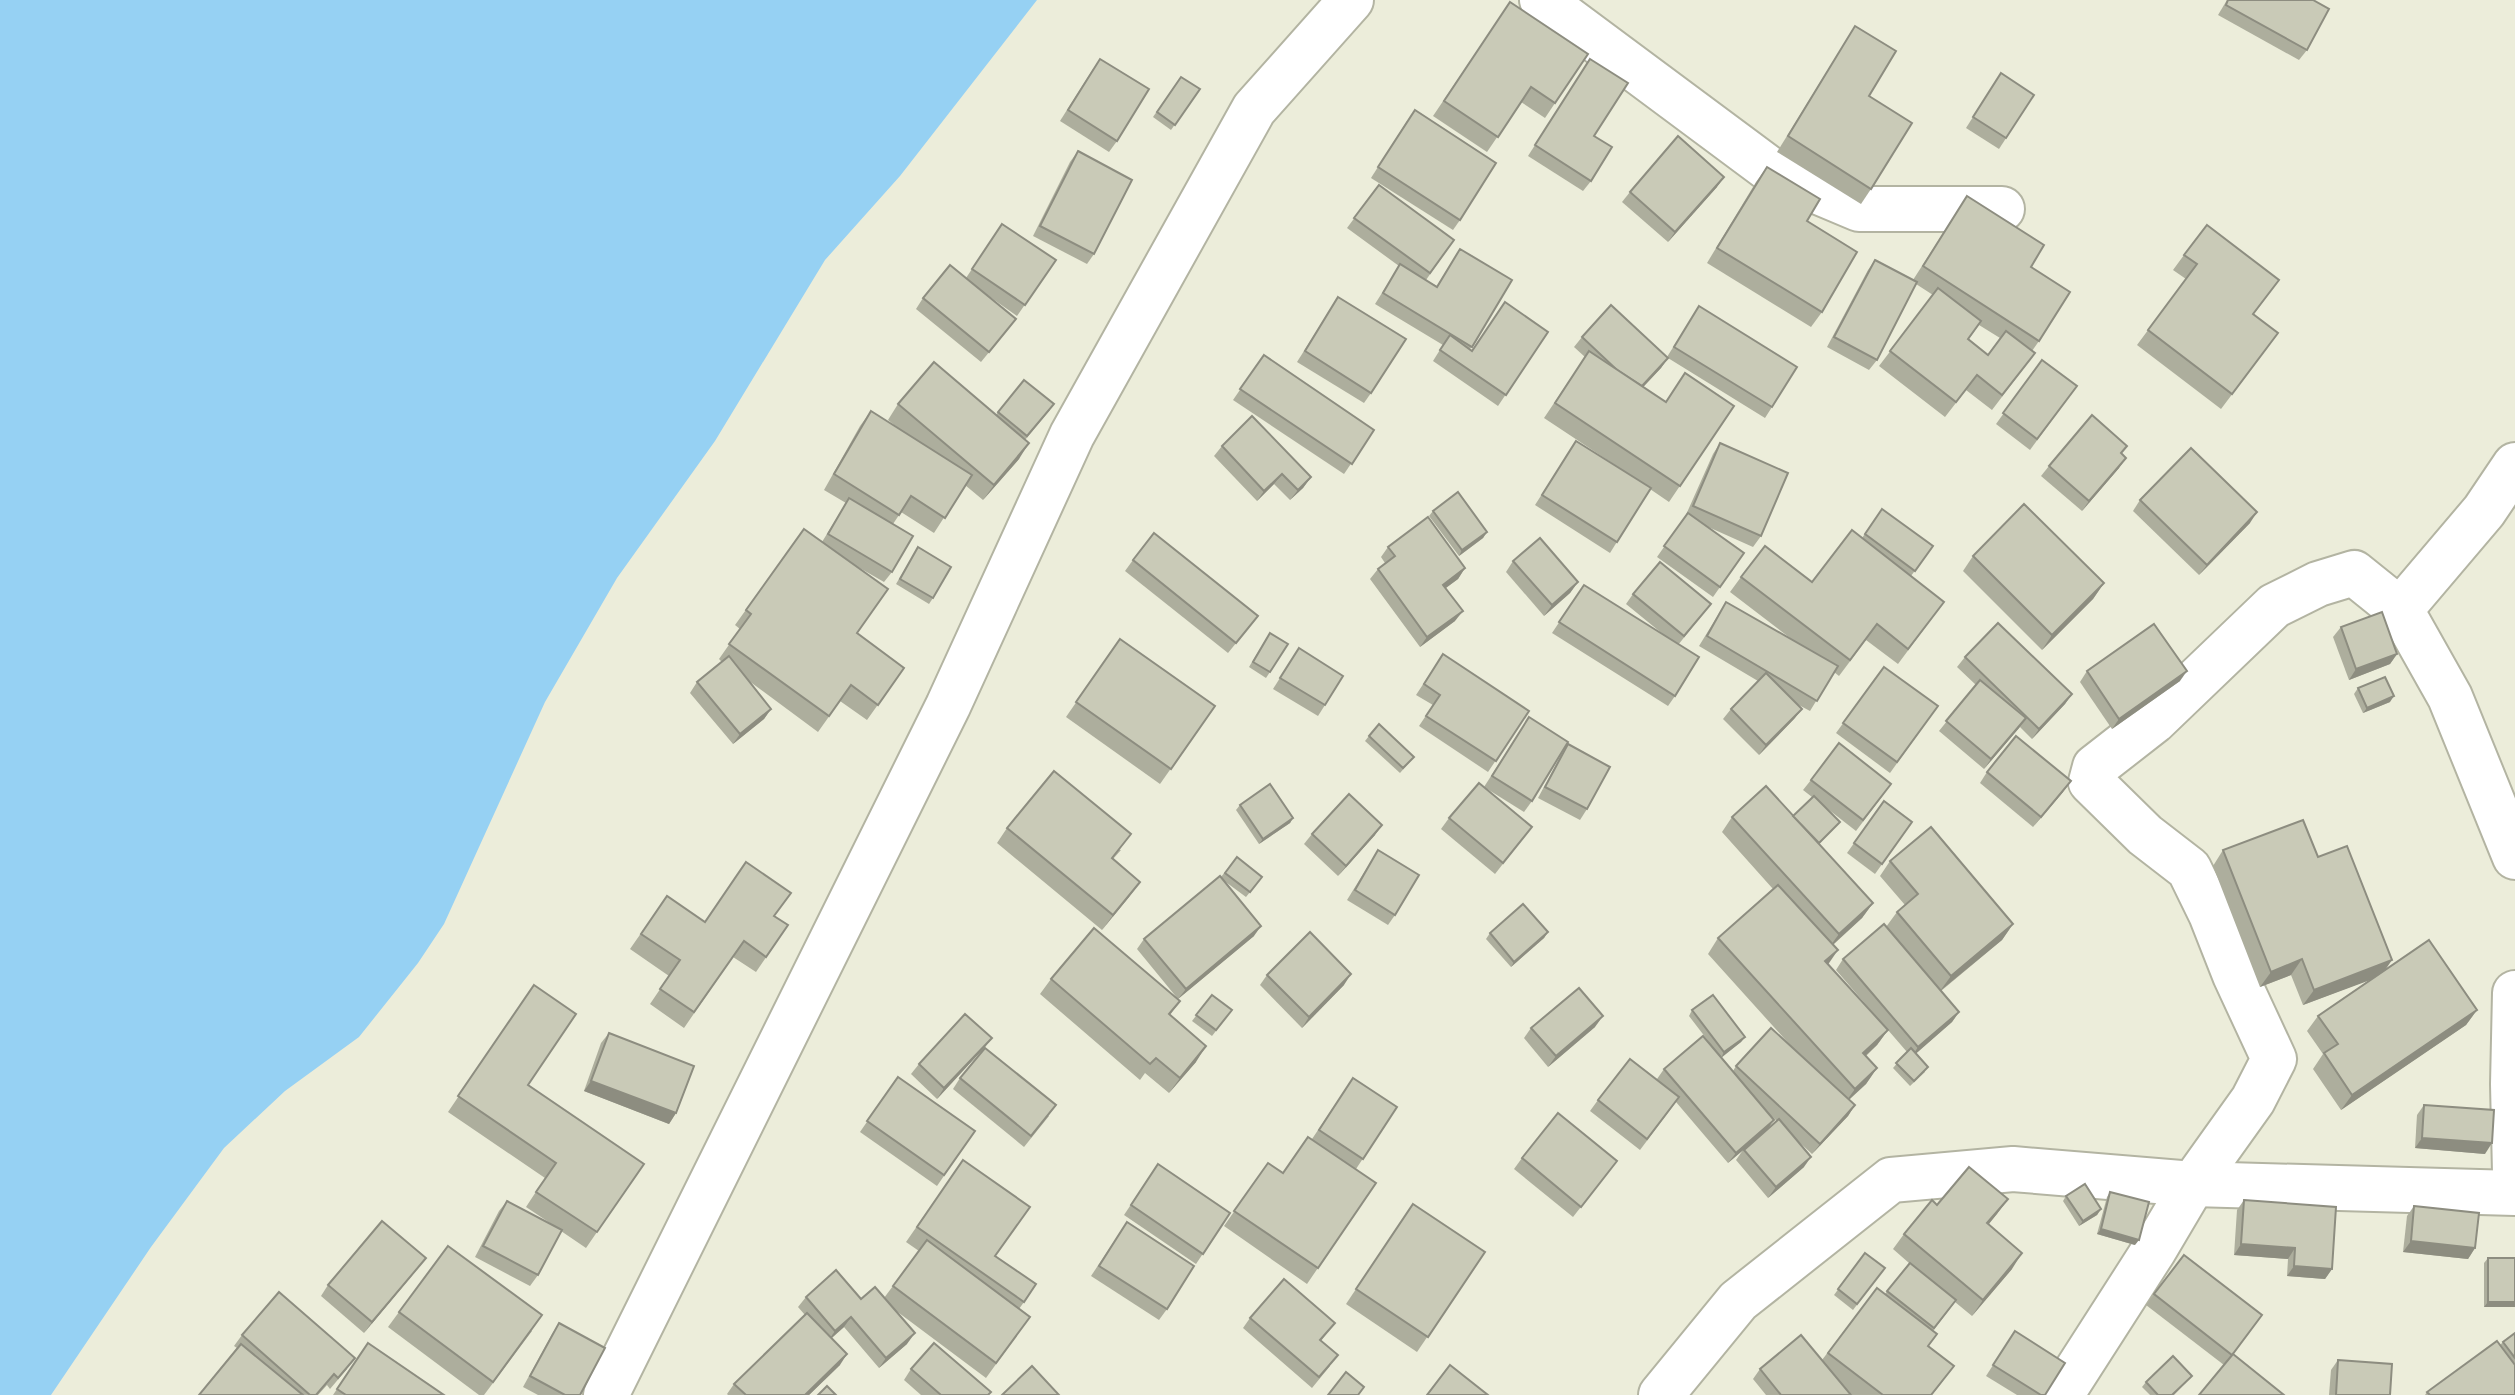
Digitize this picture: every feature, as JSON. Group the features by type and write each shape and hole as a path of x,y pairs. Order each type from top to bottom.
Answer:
{"street":[{"path":"606,1395 948,706 1072,435 1254,109 1351,0"},
{"path":"1542,0 1776,174 1859,209 2002,209"},
{"path":"2400,610 2484,511 2515,465"},
{"path":"2061,1395 2193,1184 2253,1100 2274,1059 2189,869 2145,835 2091,782 2095,767 2154,721 2274,606 2318,584 2354,573 2400,610 2450,697 2515,857"},
{"path":"2515,993 2515,1173"},
{"path":"1661,1395 1738,1301 1891,1180 2013,1169 2193,1184 2515,1193"}],"water":[{"path":"0,0 1037,0 900,176 825,260 715,441 617,578 545,702 444,924 418,963 359,1037 285,1091 224,1148 151,1247 51,1395 0,1395"}],"building":[{"path":"2228,0 2313,0 2329,9 2307,50 2226,5"},
{"path":"1510,2 1588,54 1555,103 1531,87 1498,137 1444,101"},
{"path":"1855,26 1896,51 1869,96 1912,123 1871,189 1788,136"},
{"path":"1100,59 1149,89 1117,141 1068,110"},
{"path":"1590,59 1628,83 1594,136 1612,147 1591,181 1535,145"},
{"path":"2001,73 2034,95 2006,138 1973,117"},
{"path":"1181,77 1200,89 1175,125 1157,112"},
{"path":"1415,110 1496,163 1460,220 1378,167"},
{"path":"1678,136 1724,177 1675,232 1630,192"},
{"path":"1078,151 1132,180 1094,254 1040,226"},
{"path":"1767,167 1820,199 1807,221 1857,252 1822,312 1717,248"},
{"path":"1379,185 1454,240 1430,273 1354,218"},
{"path":"1967,196 2044,245 2031,267 2070,292 2039,341 1923,266"},
{"path":"1002,224 1056,260 1025,305 972,269"},
{"path":"2207,225 2279,280 2253,314 2278,333 2232,394 2148,330 2197,264 2184,255"},
{"path":"1460,249 1512,280 1472,347 1383,293 1400,264 1437,287"},
{"path":"1875,260 1917,282 1877,360 1834,337"},
{"path":"950,265 1016,319 989,352 923,298"},
{"path":"1938,288 1981,321 1968,339 1988,355 2006,331 2035,353 2002,395 1977,375 1956,402 1890,351"},
{"path":"1338,297 1406,339 1371,393 1305,351"},
{"path":"1505,302 1548,332 1506,395 1440,350 1450,335 1472,351"},
{"path":"1611,305 1668,358 1642,386 1617,370 1582,337"},
{"path":"1699,306 1797,367 1772,407 1674,347"},
{"path":"1589,351 1666,402 1685,373 1734,406 1680,486 1555,403"},
{"path":"1264,355 1374,430 1352,464 1240,389"},
{"path":"2042,360 2077,386 2037,439 2003,413"},
{"path":"934,362 1029,443 994,485 898,404"},
{"path":"1024,380 1054,404 1027,436 998,412"},
{"path":"871,411 972,475 945,518 911,496 899,515 834,474"},
{"path":"2092,415 2127,446 2121,453 2126,458 2089,501 2049,466"},
{"path":"1252,416 1311,477 1298,490 1282,474 1264,491 1222,446"},
{"path":"1576,441 1651,488 1617,542 1542,495"},
{"path":"1720,443 1788,473 1761,536 1693,506"},
{"path":"2191,448 2257,512 2207,565 2140,500"},
{"path":"1458,492 1487,532 1462,550 1433,511"},
{"path":"849,498 913,536 892,572 828,534"},
{"path":"2024,504 2104,583 2052,635 1973,556"},
{"path":"1882,509 1933,546 1915,571 1865,534"},
{"path":"1688,513 1744,553 1720,587 1664,546"},
{"path":"1428,517 1465,568 1443,585 1463,611 1427,637 1378,569 1395,556 1388,547"},
{"path":"804,529 888,589 857,633 904,668 878,705 851,685 829,716 729,644 751,614 746,610"},
{"path":"1852,530 1944,602 1908,649 1877,624 1850,660 1741,577 1765,546 1812,582"},
{"path":"1154,533 1258,616 1236,643 1133,560"},
{"path":"1540,538 1578,582 1552,605 1513,561"},
{"path":"918,547 951,567 933,598 900,579"},
{"path":"1660,562 1711,604 1684,636 1633,594"},
{"path":"1584,585 1699,657 1675,696 1559,622"},
{"path":"1726,602 1838,666 1817,701 1707,636"},
{"path":"2382,612 2397,654 2356,669 2341,627"},
{"path":"1998,623 2072,694 2039,729 1965,657"},
{"path":"2154,624 2187,671 2119,719 2087,671"},
{"path":"1270,633 1288,644 1270,672 1253,662"},
{"path":"1120,639 1215,706 1171,769 1076,702"},
{"path":"1299,648 1343,676 1325,705 1280,678"},
{"path":"1443,654 1529,711 1496,761 1426,716 1440,695 1424,684"},
{"path":"729,656 771,709 740,734 697,682"},
{"path":"1884,667 1938,706 1897,762 1843,723"},
{"path":"1766,673 1802,709 1766,745 1731,709"},
{"path":"2385,677 2394,696 2367,708 2358,688"},
{"path":"1980,680 2026,718 1991,759 1946,721"},
{"path":"1529,717 1568,742 1532,801 1492,776"},
{"path":"1379,724 1414,757 1403,768 1369,736"},
{"path":"2016,736 2071,781 2041,817 1987,772"},
{"path":"1839,743 1891,784 1863,820 1811,780"},
{"path":"1568,744 1610,767 1587,809 1545,787"},
{"path":"1054,771 1131,834 1112,858 1140,882 1113,915 1007,828"},
{"path":"1479,783 1532,827 1503,863 1449,818"},
{"path":"1270,784 1293,818 1263,839 1240,805"},
{"path":"1766,786 1873,903 1839,934 1732,817"},
{"path":"1349,794 1382,825 1346,866 1312,834"},
{"path":"1814,796 1840,822 1819,843 1793,816"},
{"path":"1884,801 1912,822 1882,864 1854,843"},
{"path":"2303,820 2318,857 2347,846 2392,960 2314,990 2302,959 2271,972 2223,850"},
{"path":"1931,827 2013,924 1951,976 1897,912 1918,894 1890,861"},
{"path":"1378,850 1419,875 1395,915 1355,890"},
{"path":"1237,857 1262,877 1250,892 1225,873"},
{"path":"746,862 791,893 774,916 788,925 766,957 744,941 694,1012 660,989 680,960 641,934 667,896 705,922"},
{"path":"1220,876 1261,926 1186,989 1144,939"},
{"path":"1778,885 1838,950 1825,961 1888,1030 1863,1053 1877,1068 1855,1089 1718,938"},
{"path":"1523,904 1548,932 1514,962 1490,933"},
{"path":"1884,924 1959,1012 1918,1047 1843,959"},
{"path":"1094,928 1180,1001 1169,1014 1206,1046 1180,1078 1156,1058 1150,1064 1051,979"},
{"path":"1310,932 1351,974 1309,1017 1267,975"},
{"path":"2429,940 2477,1010 2352,1095 2324,1053 2338,1044 2318,1016"},
{"path":"534,985 576,1014 528,1085 644,1164 597,1232 536,1192 556,1163 458,1096"},
{"path":"1579,988 1603,1016 1556,1056 1531,1028"},
{"path":"1212,995 1232,1010 1216,1030 1196,1015"},
{"path":"1713,995 1745,1037 1724,1052 1692,1010"},
{"path":"965,1014 992,1038 944,1088 919,1064"},
{"path":"1771,1028 1855,1105 1820,1144 1736,1066"},
{"path":"609,1033 694,1066 676,1113 591,1081"},
{"path":"1703,1036 1774,1120 1736,1153 1664,1069"},
{"path":"985,1048 1056,1105 1031,1136 960,1078"},
{"path":"1911,1048 1928,1067 1914,1081 1896,1063"},
{"path":"1630,1059 1679,1097 1647,1139 1598,1100"},
{"path":"898,1077 975,1131 944,1175 867,1121"},
{"path":"1353,1078 1397,1107 1363,1159 1319,1130"},
{"path":"2424,1105 2494,1110 2492,1143 2422,1138"},
{"path":"1558,1113 1617,1161 1581,1207 1522,1158"},
{"path":"1779,1119 1811,1157 1776,1187 1744,1150"},
{"path":"1308,1137 1376,1183 1318,1268 1234,1211 1268,1163 1283,1173"},
{"path":"963,1160 1030,1207 995,1256 1036,1284 1024,1302 917,1227"},
{"path":"1158,1164 1230,1213 1203,1254 1131,1205"},
{"path":"1969,1167 2008,1199 1987,1223 2022,1253 1983,1300 1904,1234 1932,1200 1937,1205"},
{"path":"2085,1184 2101,1209 2083,1221 2066,1196"},
{"path":"2110,1192 2149,1202 2139,1240 2101,1229"},
{"path":"2244,1200 2336,1207 2332,1269 2294,1266 2295,1248 2241,1244"},
{"path":"507,1201 562,1230 538,1275 483,1246"},
{"path":"1413,1204 1485,1252 1428,1337 1356,1289"},
{"path":"2414,1206 2479,1213 2475,1248 2411,1241"},
{"path":"382,1221 426,1258 372,1322 328,1285"},
{"path":"1127,1222 1194,1266 1167,1309 1099,1266"},
{"path":"927,1240 1030,1317 996,1363 893,1286"},
{"path":"448,1246 542,1315 493,1382 399,1312"},
{"path":"1865,1253 1885,1268 1857,1304 1838,1289"},
{"path":"2184,1255 2262,1315 2232,1355 2154,1294"},
{"path":"2488,1258 2515,1258 2515,1302 2488,1302"},
{"path":"1910,1263 1956,1300 1934,1328 1887,1291"},
{"path":"836,1270 861,1299 875,1287 915,1333 886,1358 851,1317 835,1331 806,1297"},
{"path":"1284,1279 1335,1323 1320,1340 1338,1355 1319,1377 1250,1318"},
{"path":"1877,1288 1937,1334 1928,1346 1954,1366 1931,1395 1883,1395 1828,1353"},
{"path":"279,1292 355,1358 338,1378 334,1374 316,1395 310,1395 242,1335"},
{"path":"807,1313 847,1354 805,1395 746,1395 734,1384"},
{"path":"559,1323 605,1348 580,1395 565,1395 530,1376"},
{"path":"2015,1331 2065,1363 2045,1395 1993,1365"},
{"path":"2515,1333 2515,1358 2503,1342"},
{"path":"1801,1335 1851,1395 1781,1395 1760,1369"},
{"path":"2497,1341 2515,1365 2515,1395 2430,1395 2427,1392"},
{"path":"368,1343 444,1395 346,1395 337,1389"},
{"path":"934,1343 991,1392 988,1395 941,1395 911,1369"},
{"path":"241,1344 303,1395 199,1395"},
{"path":"2233,1354 2284,1395 2199,1395"},
{"path":"2173,1356 2192,1376 2172,1395 2158,1395 2146,1382"},
{"path":"2338,1360 2392,1364 2390,1395 2336,1395"},
{"path":"1450,1365 1488,1395 1427,1395"},
{"path":"1032,1366 1059,1395 1002,1395"},
{"path":"1346,1372 1364,1387 1358,1395 1328,1395"},
{"path":"827,1386 836,1395 818,1395"}]}
